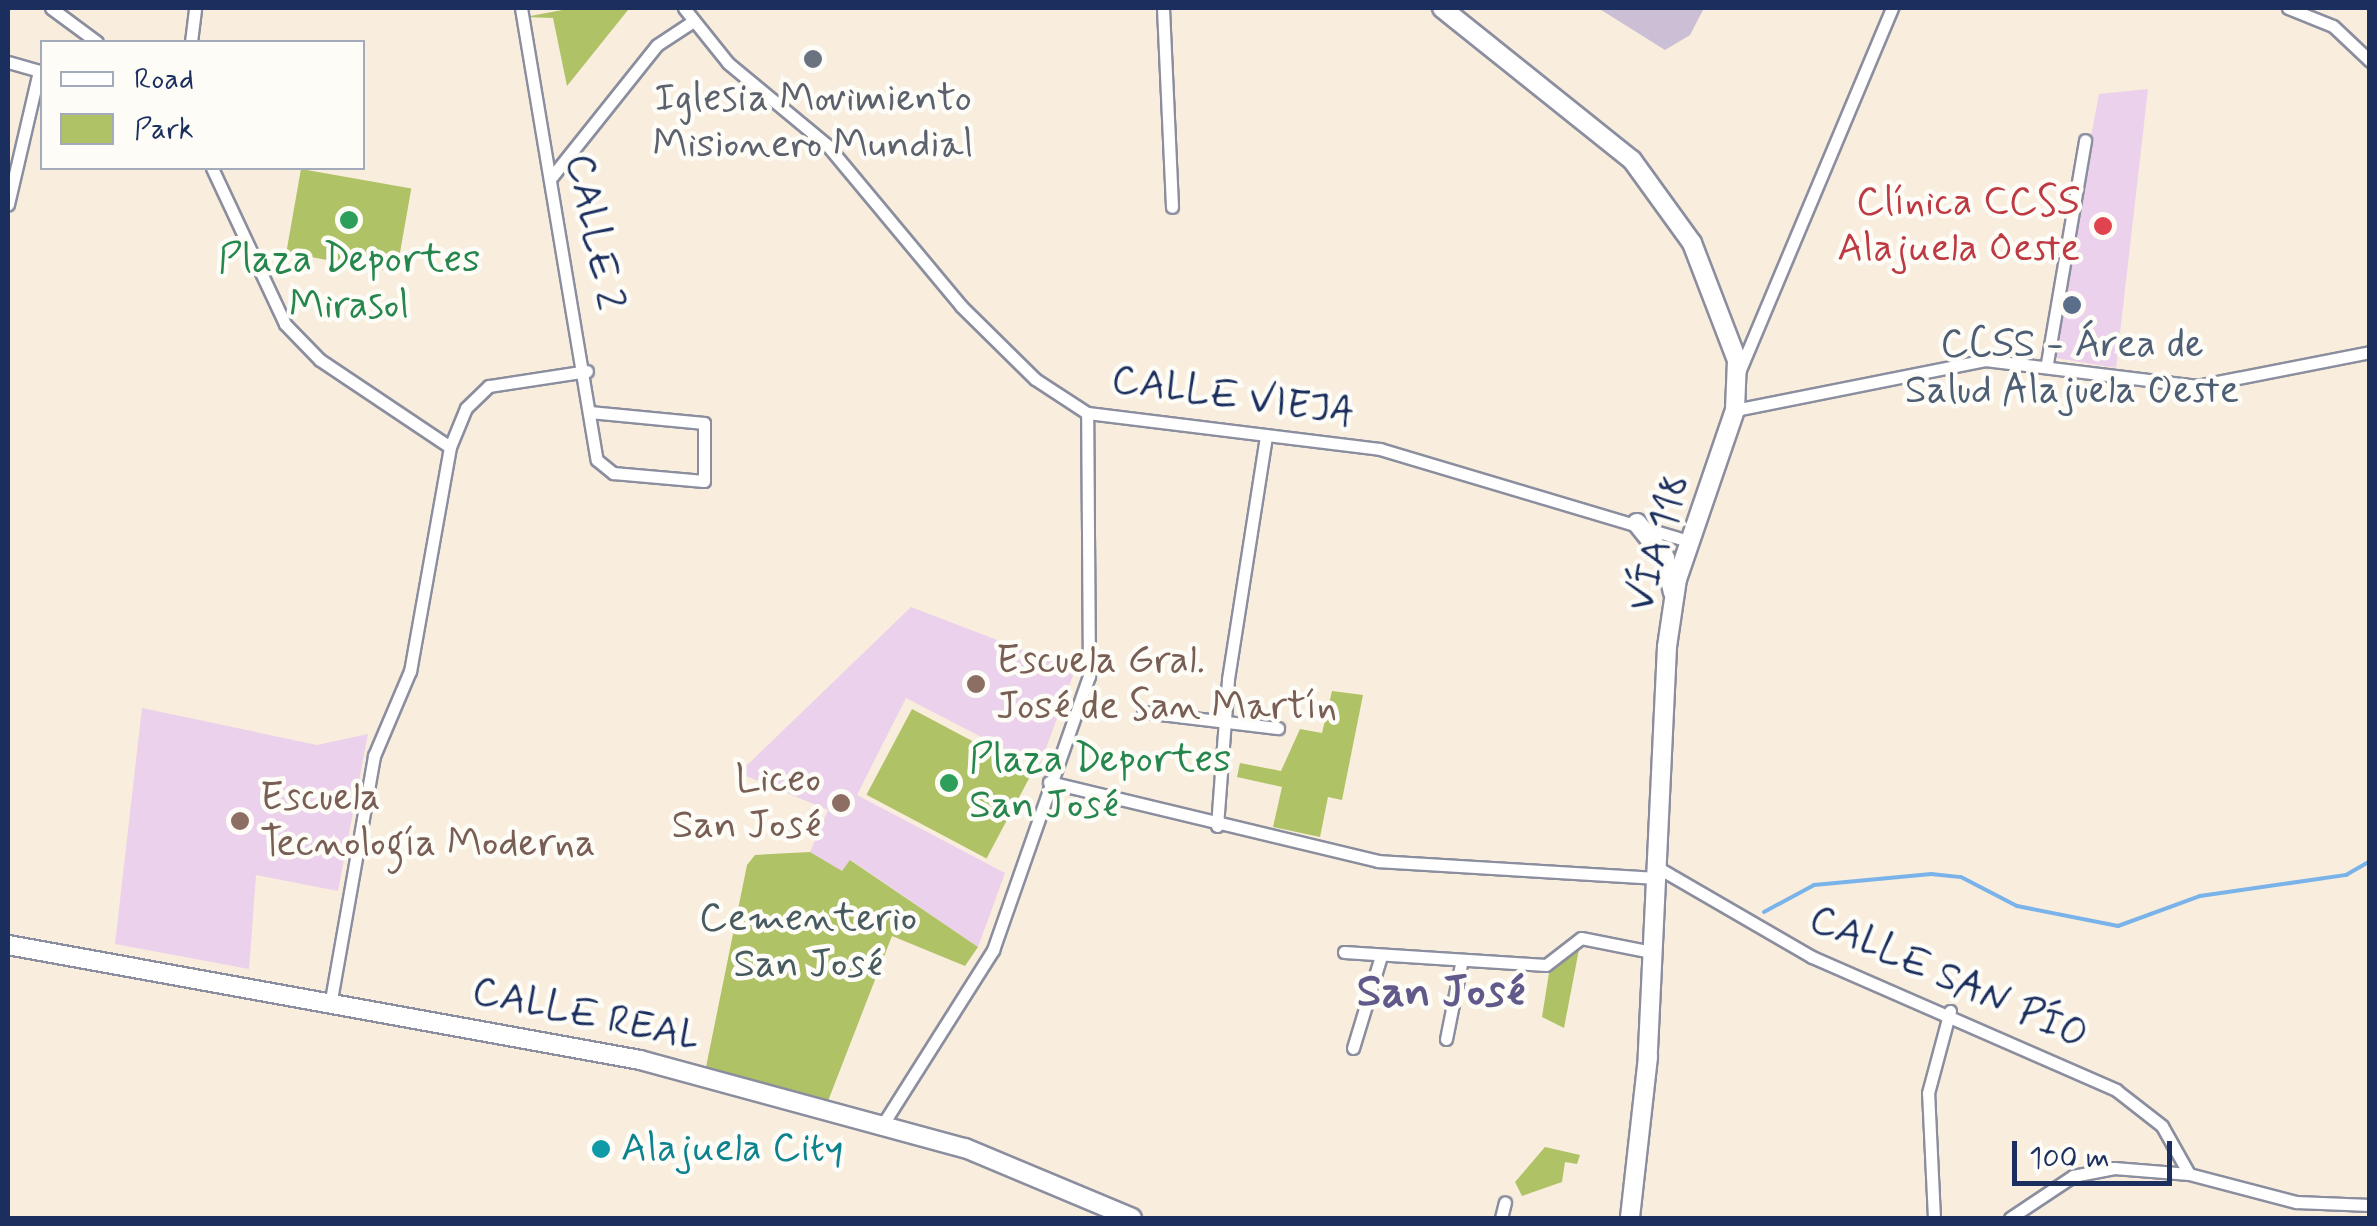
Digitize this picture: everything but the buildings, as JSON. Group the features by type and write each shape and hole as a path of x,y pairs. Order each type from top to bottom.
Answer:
{"main road":[{"name":"VÍA 118","path":"1442,8 1594,124 1650,181 1708,274 1738,372 1734,410 1674,596 1652,952 1630,1218"},
{"path":"1637,524 1665,558 1674,596"},
{"name":"CALLE REAL","path":"8,944 331,999 640,1060 883,1124 1105,1212 1132,1218"}],"street":[{"path":"51,8 94,40"},
{"path":"191,40 196,8"},
{"name":"CALLE 2","path":"521,8 587,372 590,412 604,468 704,481 704,422 590,412"},
{"name":"CALLE VIEJA","path":"684,8 692,22 827,145 978,322 1088,414 1424,459 1691,542"},
{"path":"1162,8 1172,207"},
{"path":"1738,372 1892,8"},
{"path":"2288,8 2333,26 2370,61"},
{"path":"2332,8 2333,26"},
{"path":"550,179 657,44 692,22"},
{"path":"8,62 39,71 8,204"},
{"path":"2047,363 2086,140"},
{"path":"213,170 284,324 320,360 450,447"},
{"path":"1734,410 1985,360 2047,363 2197,386 2370,352"},
{"path":"331,999 374,756 414,652 450,447 466,408 490,386 587,372"},
{"path":"883,1124 993,950 1048,782 1089,676 1088,414"},
{"path":"1217,826 1232,723 1228,679 1266,436"},
{"path":"1143,712 1278,728"},
{"path":"1048,782 1217,826 1420,868 1655,872"},
{"name":"CALLE SAN PÍO","path":"1655,872 1812,957 1950,1011 2134,1101 2190,1174"},
{"path":"1344,952 1461,964 1546,965 1581,938 1652,952"},
{"path":"1352,1048 1382,956"},
{"path":"1446,1040 1461,964"},
{"path":"1934,1218 1928,1093 1950,1011"},
{"path":"2010,1218 2094,1170 2190,1174 2284,1200 2370,1205"},
{"path":"1501,1218 1505,1202"}],"shaded area":[{"path":"1598,8 1704,8 1690,35 1665,50"},
{"name":"Clínica CCSS Alajuela Oeste","path":"2148,89 2116,368 2050,357 2099,94"},
{"path":"911,607 1075,670 1039,767 906,698 857,795 1005,873 978,947 851,860 842,872 810,852 828,810 739,773"},
{"name":"Escuela Tecnología Moderna","path":"142,708 317,745 368,734 338,891 256,875 249,969 115,944"}],"green space":[{"path":"573,8 628,10 567,86 553,18 525,17"},
{"name":"Plaza Deportes Mirasol","path":"301,170 411,188 397,272 286,253"},
{"path":"1332,691 1363,695 1342,800 1328,797 1320,837 1273,827 1282,787 1237,777 1240,763 1281,771 1300,729 1322,733"},
{"name":"Plaza Deportes San José","path":"912,709 1032,773 987,858 866,795"},
{"name":"Cementerio San José","path":"810,852 842,871 850,860 978,947 965,966 892,936 828,1101 706,1067 747,865 755,855"},
{"path":"1580,944 1564,1028 1542,1017 1549,973"},
{"path":"1545,1147 1580,1155 1577,1164 1565,1162 1562,1182 1522,1196 1515,1182"}],"waterway":[{"path":"1764,912 1814,885 1931,874 1961,877 2017,906 2118,926 2200,896 2346,875 2370,861"}],"place":[{"name":"Iglesia Movimiento Misionero Mundial","path":"813,59"},
{"name":"Plaza Deportes Mirasol","path":"349,220"},
{"name":"Clínica CCSS Alajuela Oeste","path":"2103,226"},
{"name":"CCSS - Área de Salud Alajuela Oeste","path":"2072,305"},
{"name":"Escuela Gral. José de San Martín","path":"976,684"},
{"name":"Plaza Deportes San José","path":"949,783"},
{"name":"Liceo San José","path":"841,803"},
{"name":"Escuela Tecnología Moderna","path":"240,821"},
{"name":"Alajuela City","path":"601,1149"}],"district":[{"name":"San José","path":"1441,993"}]}
